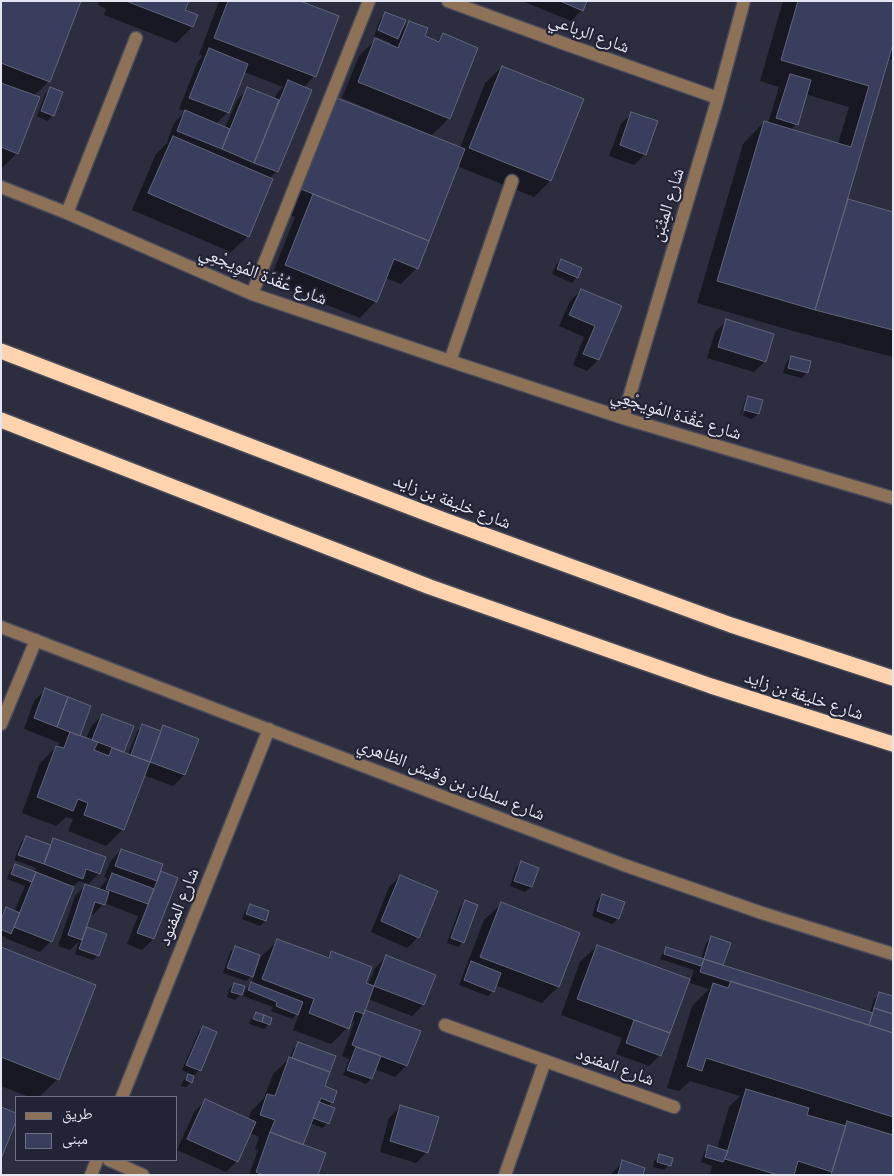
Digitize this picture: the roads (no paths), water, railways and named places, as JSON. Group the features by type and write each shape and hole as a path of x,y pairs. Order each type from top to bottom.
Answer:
{"highway":[{"name":"شارع خليفة بن زايد","path":"1,351 444,520 731,625 893,678"},
{"name":"شارع خليفة بن زايد","path":"1,420 430,587 711,686 893,744"}],"street":[{"path":"252,294 369,1"},
{"name":"شارع الرباعي","path":"448,1 718,98"},
{"name":"شارع المِثْبَن","path":"623,418 718,98 744,1"},
{"path":"67,213 136,38"},
{"path":"450,362 512,181"},
{"name":"شارع عُقْدَة المُوِيجْعِي","path":"1,187 67,213 252,294 450,362 623,418 893,498"},
{"name":"شارع سلطان بن وقيش الظاهري","path":"1,627 624,865 762,913 893,954"},
{"path":"1,724 36,640"},
{"name":"شارع المفنود","path":"122,1096 269,729"},
{"name":"شارع المفنود","path":"446,1025 674,1107"},
{"path":"504,1175 545,1060"},
{"path":"91,1175 97,1161"},
{"path":"110,1161 143,1175"}]}
